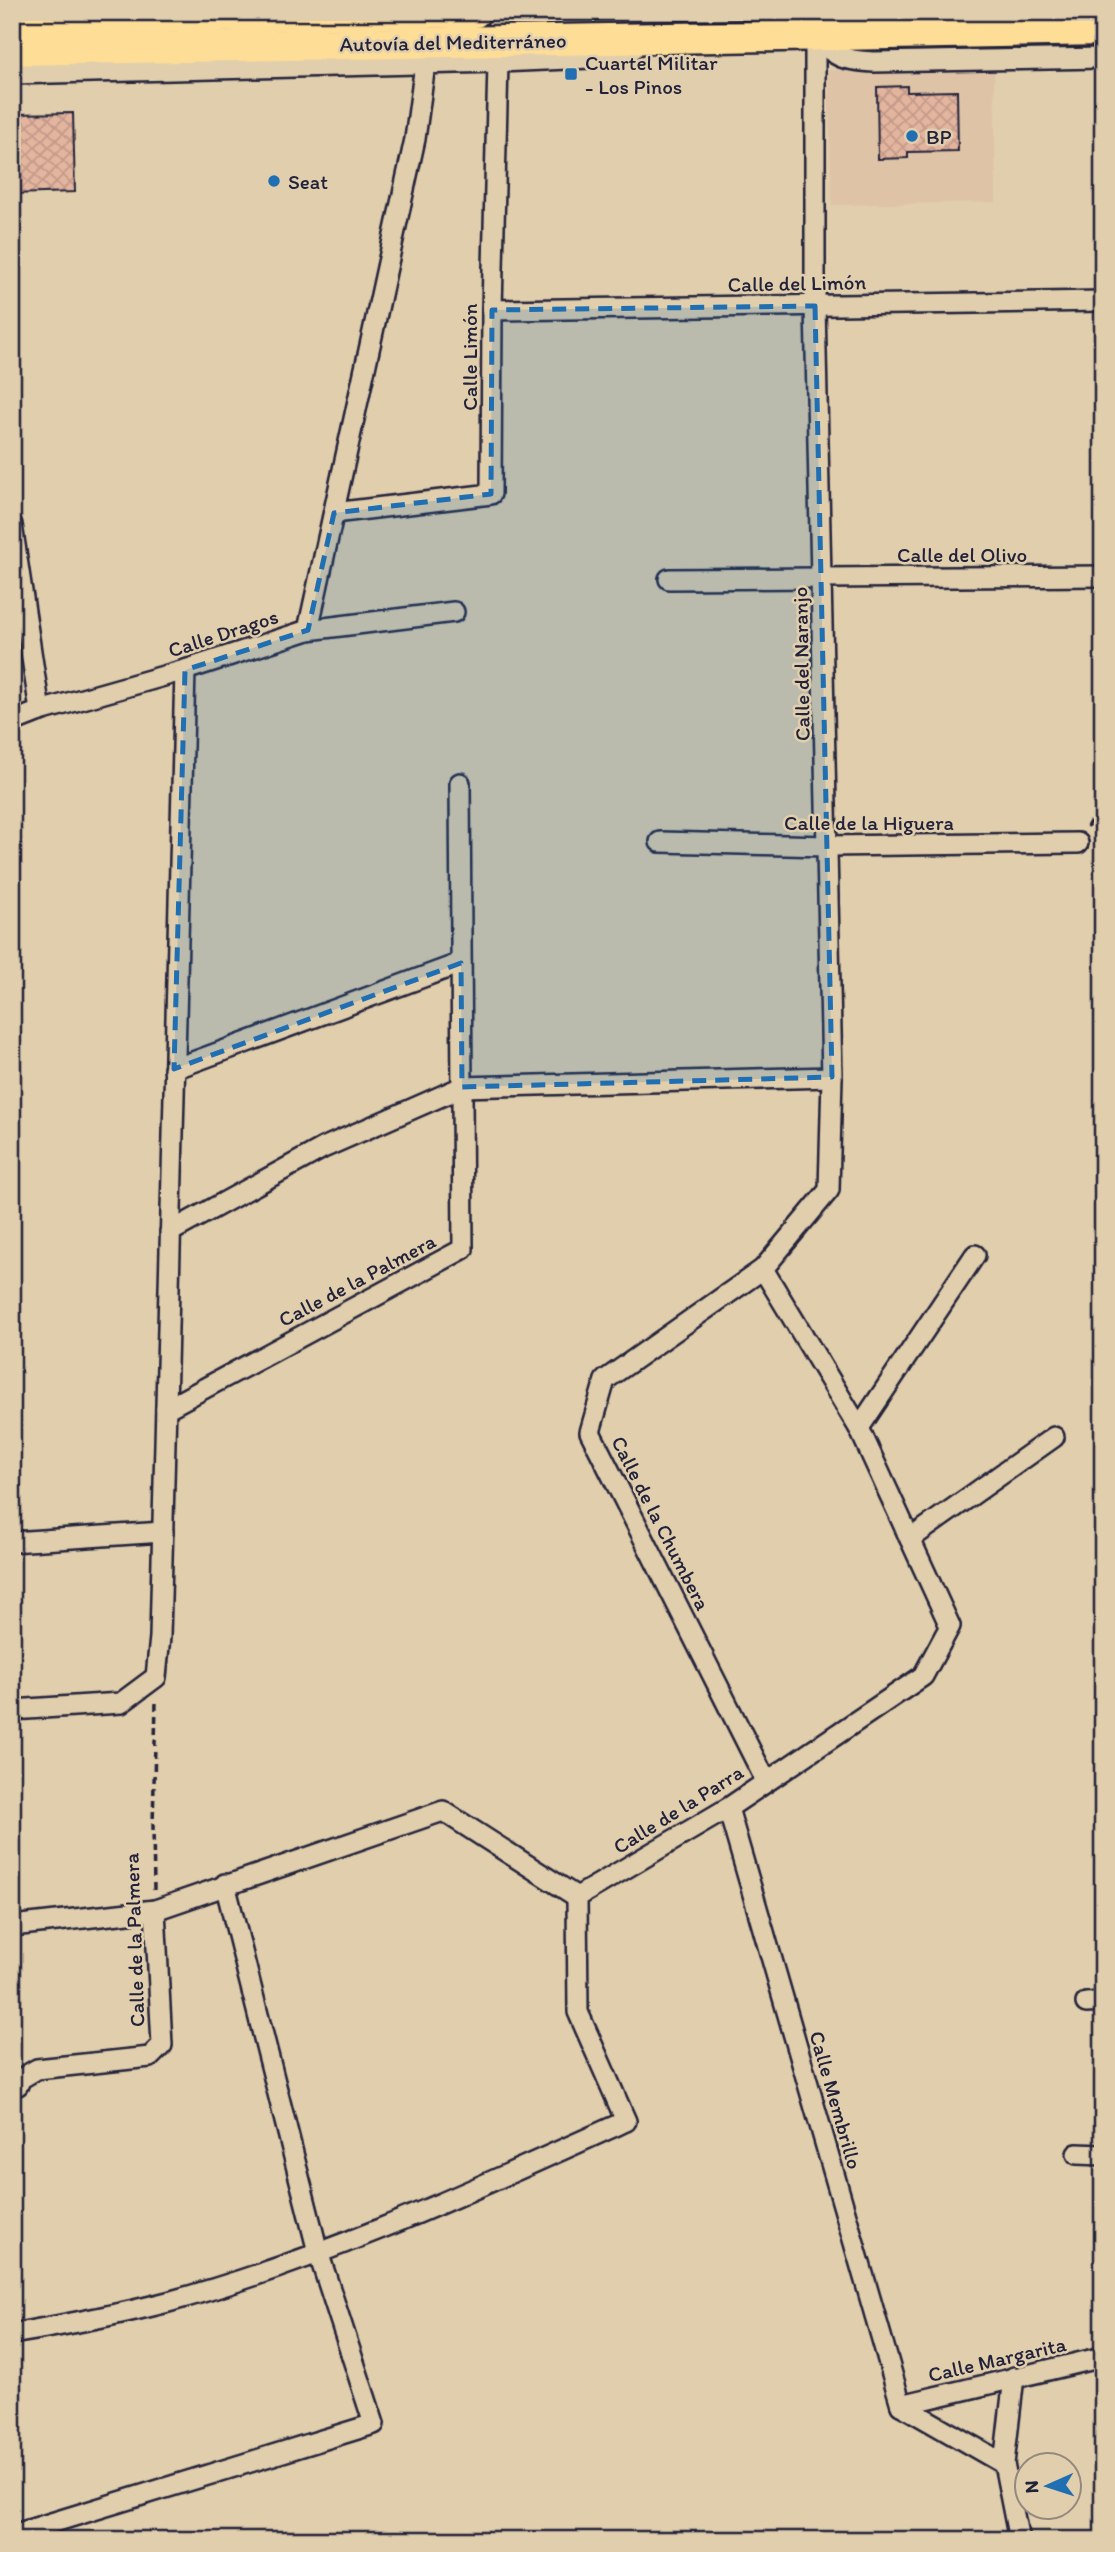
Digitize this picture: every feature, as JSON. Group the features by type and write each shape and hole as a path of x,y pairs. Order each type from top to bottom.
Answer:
{"highway":[{"name":"Autovía del Mediterráneo","path":"12,21 475,12"},
{"name":"Autovía del Mediterráneo","path":"12,50 1103,30"}],"street":[{"path":"815,35 829,51 845,60 864,62 1103,58"},
{"name":"Calle del Naranjo","path":"763,1269 829,1190 832,1077 815,306 815,35"},
{"path":"12,74 591,58 676,37"},
{"name":"Calle Limón","path":"334,513 491,494 498,62"},
{"path":"308,630 415,139 425,64"},
{"name":"Calle del Limón","path":"492,310 1103,301"},
{"path":"12,525 40,712"},
{"name":"Calle del Olivo","path":"669,579 1103,576"},
{"name":"Calle Dragos","path":"12,722 308,630 454,612"},
{"path":"12,1710 121,1703 156,1677 160,1637 185,670"},
{"name":"Calle de la Palmera","path":"166,1409 463,1249 460,783"},
{"name":"Calle de la Higuera","path":"660,842 827,846 1078,842"},
{"path":"174,1069 461,963"},
{"path":"170,1232 323,1148 462,1087 832,1077"},
{"path":"859,1428 975,1255"},
{"name":"Calle de la Parra","path":"577,1896 728,1808 923,1676 950,1626 859,1428 763,1269"},
{"name":"Calle de la Chumbera","path":"763,1269 605,1380 590,1432 766,1781"},
{"path":"910,1539 1054,1437"},
{"path":"12,1542 163,1532"},
{"name":"Calle Membrillo","path":"728,1808 901,2405"},
{"path":"12,1926 155,1910 443,1811 577,1896 578,2012 626,2121 468,2193 318,2252 168,2302 12,2334"},
{"path":"12,2535 374,2424 318,2252 225,1884"},
{"name":"Calle de la Palmera","path":"18,2085 20,2079 37,2069 150,2057 159,2050 162,2045 155,1910"},
{"path":"1077,2154 1103,2155"},
{"name":"Calle Margarita","path":"901,2405 1103,2357"},
{"path":"1014,2377 1004,2464 1019,2540"},
{"path":"901,2405 1004,2464"}],"path":[{"path":"1078,842 1103,798"},
{"name":"Calle de la Palmera","path":"155,1910 152,1825 156,1677"}],"highlighted area":[{"path":"815,306 832,1077 462,1087 461,963 174,1069 185,670 308,630 334,513 491,494 492,310"}],"shaded area":[{"name":"BP","path":"994,68 996,202 832,205 828,70"}],"building":[{"name":"BP","path":"907,86 907,92 957,91 958,151 908,152 908,158 878,159 877,87"},
{"path":"73,113 75,192 12,194 12,114"}],"place":[{"name":"Cuartel Militar - Los Pinos","path":"571,74"},
{"name":"BP","path":"912,136"},
{"name":"Seat","path":"274,181"}]}
